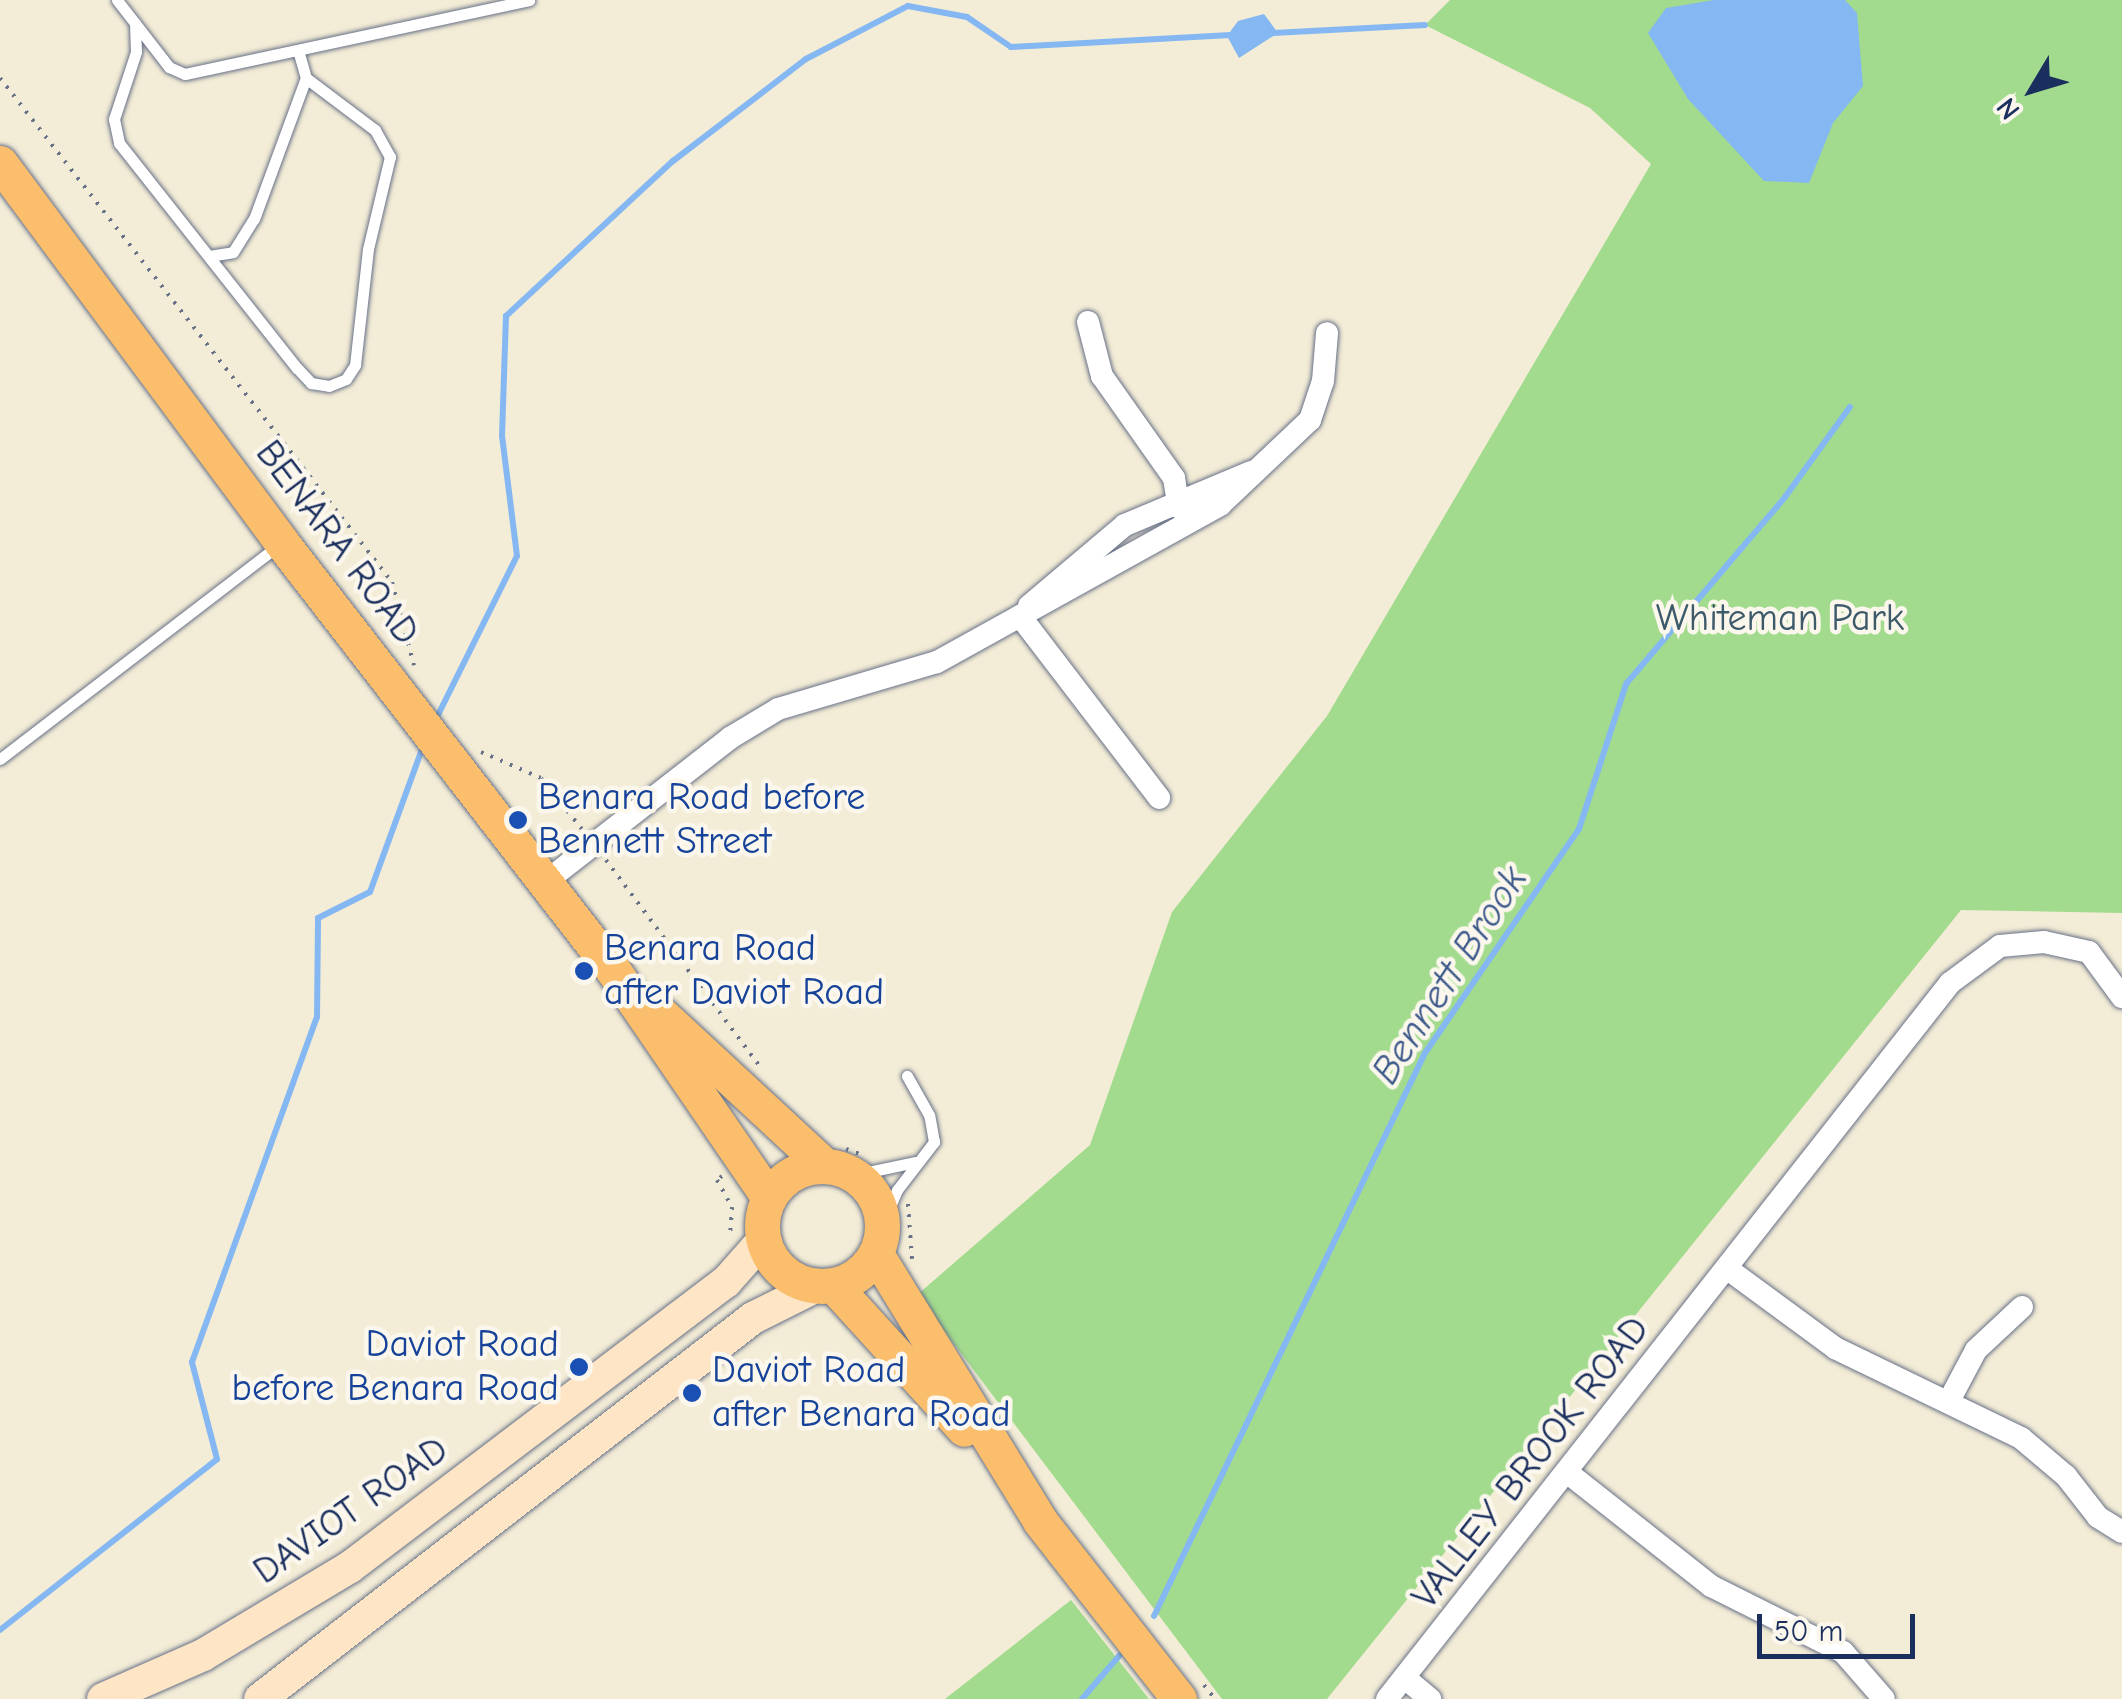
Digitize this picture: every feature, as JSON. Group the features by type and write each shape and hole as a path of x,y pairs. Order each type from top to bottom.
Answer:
{"main road":[{"name":"BENARA ROAD","path":"10,182 282,543 613,970 768,1198"},
{"name":"BENARA ROAD","path":"613,970 840,1171"},
{"path":"824,1286 866,1269 879,1238 878,1204 840,1171 792,1174 768,1198 763,1240 782,1272 824,1286 1019,1488 1179,1699"},
{"path":"879,1238 1019,1488"}],"street":[{"path":"1088,322 1102,376 1174,478 1182,528"},
{"path":"544,883 730,738 778,710 937,662 1220,505 1310,420 1323,381 1327,333"},
{"path":"1020,616 1125,525 1177,498 1254,471"},
{"path":"1020,616 1159,798"},
{"name":"VALLEY BROOK ROAD","path":"1387,1699 1729,1270 1950,984 2000,946 2044,942 2090,952 2122,997"},
{"name":"DAVIOT ROAD","path":"103,1699 203,1655 350,1567 726,1282 763,1240"},
{"path":"1729,1270 1835,1348 1950,1399 2022,1438 2066,1476 2098,1517 2122,1532"},
{"path":"260,1699 753,1318 824,1286"},
{"path":"1950,1399 1976,1350 2022,1306"},
{"path":"1568,1473 1712,1586 1843,1652 1884,1699"},
{"path":"1405,1678 1430,1699"}],"lane":[{"path":"117,0 168,66 185,74 528,0"},
{"path":"135,23 136,52 114,119 119,142 311,383 329,386 346,380 356,356 368,250 390,157 375,130 306,78"},
{"path":"208,256 233,252 254,218 306,78 298,50"},
{"path":"0,759 282,543"},
{"path":"879,1238 915,1162 930,1149 934,1131 907,1076"},
{"path":"840,1171 915,1162"}],"path":[{"path":"0,78 392,582 406,651 426,681"},
{"path":"726,1282 715,1266 730,1237 732,1207 717,1180 743,1160"}],"green space":[{"name":"Whiteman Park","path":"1450,0 2122,0 2122,913 1961,910 1327,1699 1222,1699 917,1295 1090,1145 1172,912 1327,716 1651,164 1590,108 1425,25"},
{"path":"1071,1600 1149,1699 945,1699"}],"water":[{"path":"1714,0 1845,0 1857,13 1863,86 1833,123 1809,183 1764,181 1688,99 1648,33 1666,8"},
{"path":"1264,14 1278,33 1239,58 1227,36 1238,21"}],"waterway":[{"path":"436,719 517,556 502,436 506,316 673,161 806,59 908,6 967,17 1011,47 1231,35"},
{"path":"1273,33 1425,25"},
{"name":"Bennett Brook","path":"1154,1616 1425,1053 1579,829 1626,684 1785,497 1850,407"},
{"path":"0,1630 217,1459 192,1362 317,1017 318,918 370,892 424,744"},
{"name":"Bennett Brook","path":"1082,1699 1119,1656"}],"place":[{"name":"Benara Road before Bennett Street","path":"518,820"},
{"name":"Benara Road after Daviot Road","path":"584,971"},
{"name":"Daviot Road before Benara Road","path":"579,1367"},
{"name":"Daviot Road after Benara Road","path":"692,1393"}]}
